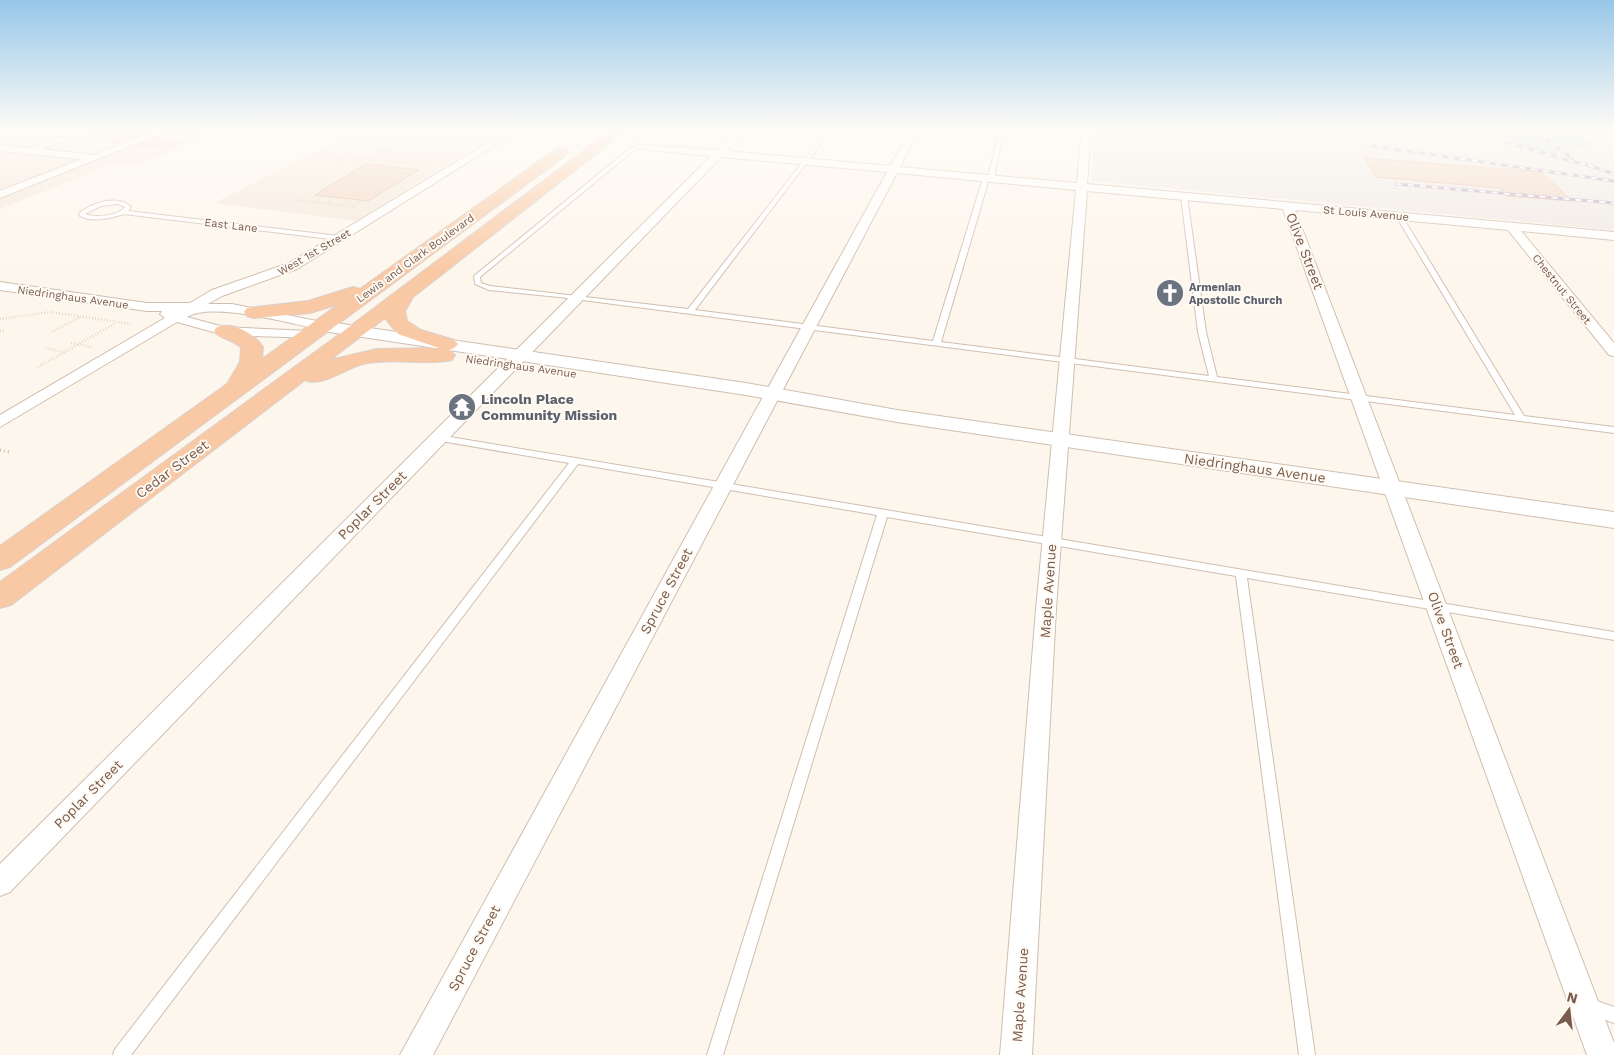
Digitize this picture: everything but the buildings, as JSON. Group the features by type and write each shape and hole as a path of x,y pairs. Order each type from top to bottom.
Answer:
{"highway":[{"name":"Lewis and Clark Boulevard","path":"316,331 526,177"},
{"name":"Lewis and Clark Boulevard","path":"350,336 558,177"},
{"path":"254,312 291,310 328,303 394,273"},
{"path":"405,294 395,311 395,321 410,333 448,350"},
{"path":"224,331 243,337 252,347 250,362 235,390"},
{"name":"Cedar Street","path":"0,560 316,331"},
{"name":"Cedar Street","path":"0,597 350,336"},
{"path":"255,407 322,371 360,357 394,352 448,350"}],"street":[{"path":"0,195 45,177"},
{"name":"West 1st Street","path":"0,422 191,307 226,289 266,277 292,266 438,177"},
{"name":"Poplar Street","path":"0,883 696,177"},
{"name":"Spruce Street","path":"416,1055 890,177"},
{"name":"St Louis Avenue","path":"979,177 1614,236"},
{"name":"Maple Avenue","path":"1016,1055 1052,541 1083,177"},
{"name":"Olive Street","path":"1288,206 1603,1055"},
{"name":"Chestnut Street","path":"1511,226 1614,352"},
{"name":"Niedringhaus Avenue","path":"0,286 147,307 232,308 254,312 316,331"},
{"name":"Niedringhaus Avenue","path":"147,307 198,325 224,331 316,331 1614,520"}],"lane":[{"path":"599,177 476,278 478,284 489,288 577,297 1360,399 1614,430"},
{"path":"690,312 792,177"},
{"path":"936,344 988,178"},
{"path":"1184,196 1202,332 1214,380"},
{"name":"East Lane","path":"124,212 128,207 116,202 94,206 82,212 83,216 89,218 124,212 339,238"},
{"path":"1399,216 1521,418"},
{"path":"438,438 1614,636"},
{"path":"121,1055 576,462"},
{"path":"715,1055 883,513"},
{"path":"1241,572 1306,1055"},
{"path":"1584,1004 1614,1015"}],"path":[{"path":"313,203 324,197"},
{"path":"324,204 334,198"},
{"path":"296,200 359,208"},
{"path":"341,205 350,200"},
{"path":"351,206 360,201"},
{"path":"52,332 109,302"},
{"path":"0,319 51,312 157,327"},
{"path":"38,367 117,322"},
{"path":"71,344 100,348"},
{"path":"46,348 64,352"},
{"path":"0,450 9,452"}],"shaded area":[{"path":"0,177 79,177 0,209"},
{"path":"265,177 427,177 356,221 214,203"},
{"path":"1091,177 1614,177 1614,230 1091,181"}],"railway":[{"path":"1588,177 1614,181"},
{"path":"1396,184 1614,203"}],"place":[{"name":"Armenian Apostolic Church","path":"1170,293"},
{"name":"Lincoln Place Community Mission","path":"462,407"}]}
